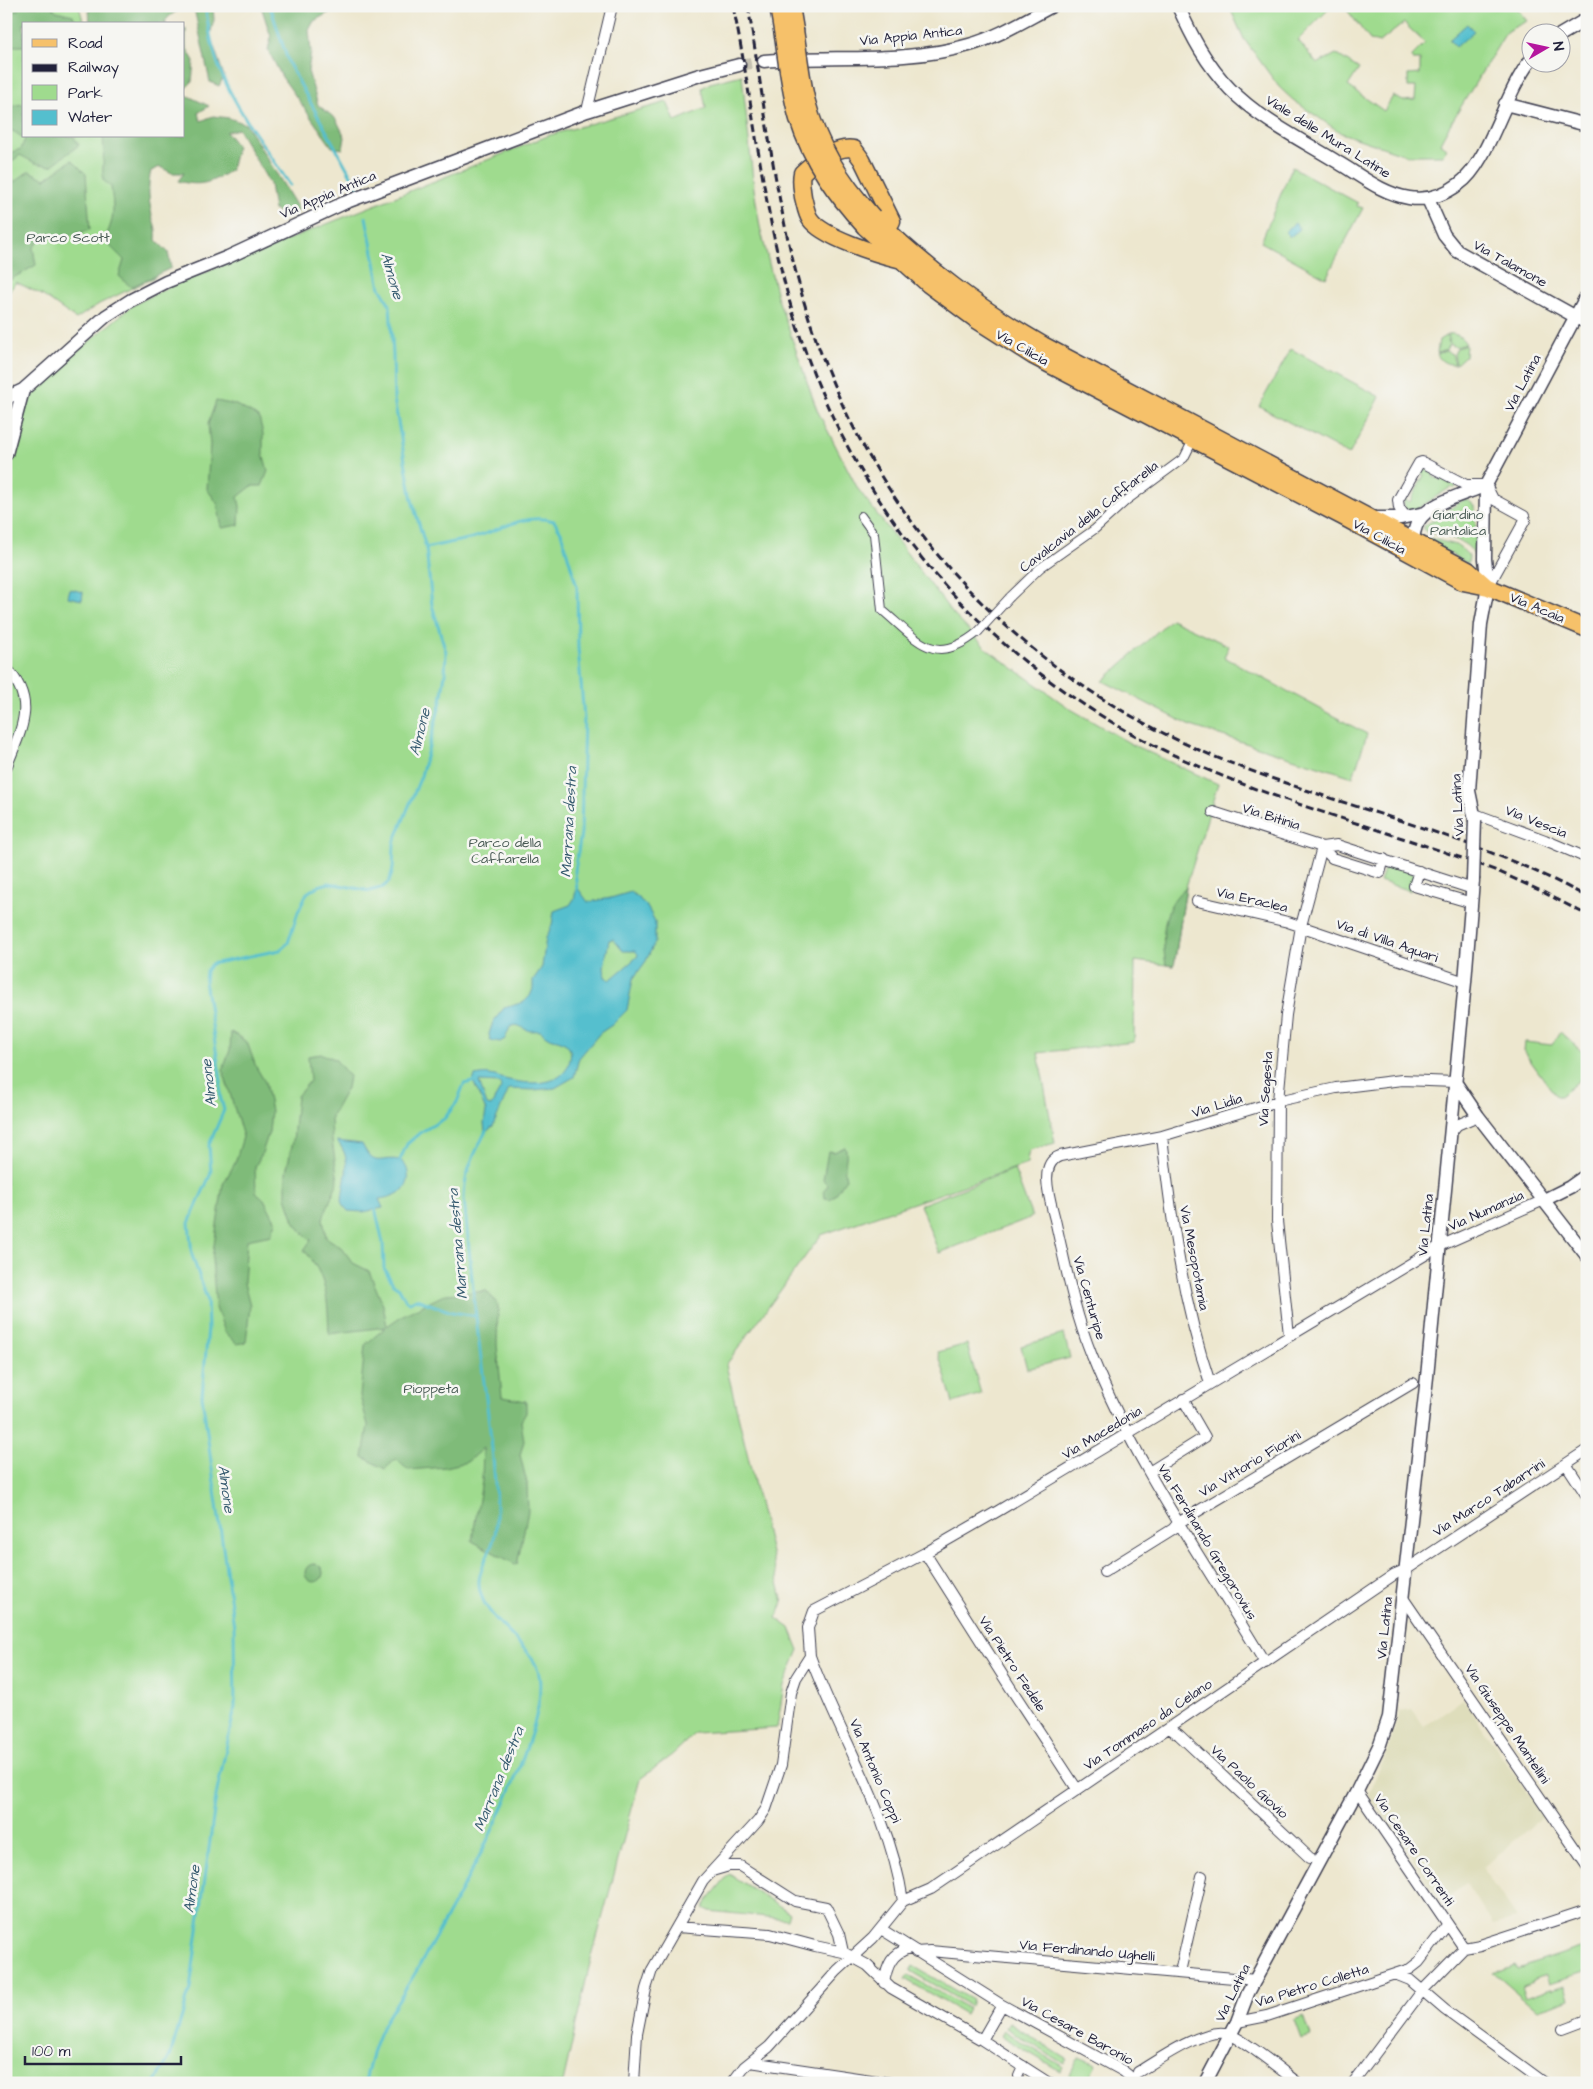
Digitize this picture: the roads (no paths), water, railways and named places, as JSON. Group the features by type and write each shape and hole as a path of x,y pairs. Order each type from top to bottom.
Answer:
{"main road":[{"name":"Via Cilicia","path":"778,6 789,33"},
{"name":"Via Cilicia","path":"791,6 789,33 794,105 808,145 834,190 869,222 899,259 928,284 978,321 1026,352 1343,517 1417,549"},
{"path":"887,230 892,220 857,151 849,148 838,150 803,171 801,178 803,196 812,222 834,236 867,250 899,259"},
{"name":"Via Cilicia","path":"869,222 887,230 933,272 998,319 1043,345 1368,517 1417,549"},
{"name":"Via Acaia","path":"1417,549 1463,582 1488,587 1587,629"}],"street":[{"path":"587,111 612,6"},
{"name":"Via Appia Antica","path":"764,61 894,56 946,50 973,44 997,35 1052,6"},
{"name":"Viale delle Mura Latine","path":"1178,6 1196,44 1209,64 1244,102 1272,122 1381,189 1407,198 1428,199"},
{"path":"1570,29 1587,19"},
{"name":"Via Appia Antica","path":"6,398 23,390 106,316 131,300 166,282 228,257 344,204 587,111 700,75 739,65"},
{"path":"1428,199 1458,185 1470,174 1481,156 1505,104 1523,72"},
{"path":"1505,104 1587,125"},
{"name":"Via Talamone","path":"1428,199 1444,235 1457,251 1581,320"},
{"name":"Via Latina","path":"1205,2083 1237,2022 1256,1980 1357,1791 1388,1724 1393,1696 1407,1569 1472,903 1475,817 1469,791 1482,624 1488,587 1485,558 1486,485 1581,320 1587,295"},
{"path":"6,454 23,390"},
{"name":"Cavalcavia della Caffarella","path":"861,516 874,534 882,610 921,642 937,649 958,646 978,632 1040,568 1095,529 1127,500 1184,458 1193,440"},
{"path":"1406,517 1399,508 1398,500 1419,463 1422,462 1466,485 1486,485"},
{"path":"1417,549 1418,520 1454,496 1486,485"},
{"path":"1486,485 1493,500 1524,516 1525,520 1488,587"},
{"path":"1368,517 1386,520 1428,512"},
{"path":"6,668 22,689 25,706 24,720 6,768"},
{"name":"Via Bitinia","path":"1212,812 1322,847 1336,844 1419,871 1473,885"},
{"name":"Via Vescia","path":"1475,817 1545,840 1587,858"},
{"name":"Via Bitinia","path":"1322,847 1332,858 1380,873 1384,859"},
{"name":"Via Segesta","path":"1289,1335 1277,1221 1278,1101 1286,1015 1301,926 1322,847"},
{"path":"1419,871 1414,886 1472,903"},
{"name":"Via Eraclea","path":"1197,901 1301,926"},
{"name":"Via di Villa Aquari","path":"1301,926 1465,982"},
{"name":"Via Lidia","path":"1049,1163 1060,1156 1162,1136 1278,1101 1365,1084 1414,1080 1455,1082"},
{"path":"1455,1082 1478,1116 1587,1256"},
{"path":"1450,1134 1457,1125 1478,1116"},
{"name":"Via Mesopotamia","path":"1162,1136 1171,1212 1182,1274 1194,1331 1210,1383"},
{"name":"Via Centuripe","path":"1049,1163 1046,1175 1052,1207 1078,1314 1092,1355 1127,1434"},
{"path":"1544,1200 1570,1187 1587,1175"},
{"name":"Via Numanzia","path":"1440,1246 1544,1200"},
{"name":"Via Macedonia","path":"810,1656 808,1628 814,1611 925,1553 1440,1246"},
{"name":"Via Vittorio Fiorini","path":"1104,1572 1173,1529 1178,1523 1413,1383"},
{"path":"1149,1472 1205,1437 1183,1399"},
{"name":"Via Ferdinando Gregorovius","path":"1127,1434 1178,1523 1264,1663"},
{"name":"Via Marco Tabarrini","path":"1407,1569 1587,1450"},
{"path":"1566,1464 1587,1496"},
{"name":"Via Pietro Fedele","path":"925,1553 1077,1789"},
{"name":"Via Tommaso da Celano","path":"903,1901 931,1889 1395,1574 1407,1569"},
{"name":"Via Giuseppe Mantellini","path":"1404,1598 1587,1866"},
{"path":"634,2083 637,2034 646,1989 657,1960 692,1897 711,1871 758,1822 766,1808 781,1765 791,1692 796,1678 810,1656"},
{"name":"Via Antonio Coppi","path":"810,1656 884,1828 895,1858 903,1901"},
{"name":"Via Paolo Giovio","path":"1169,1728 1179,1734 1310,1858"},
{"name":"Via Cesare Correnti","path":"1357,1791 1464,1948"},
{"path":"711,1871 729,1866 740,1866 794,1901 826,1907 848,1954"},
{"path":"1180,1972 1202,1876"},
{"path":"732,2083 740,2070 769,2046 837,1971 848,1954 881,1928 903,1901"},
{"path":"1353,2083 1422,1991 1464,1948 1476,1946 1587,1910"},
{"name":"Via Pietro Colletta","path":"1237,2022 1267,2016 1410,1968 1419,1962 1447,1925"},
{"path":"677,1927 770,1934 848,1954 866,1965 884,1983 982,2040 1049,2083"},
{"name":"Via Cesare Baronio","path":"881,1928 1002,2005 1123,2070 1138,2083"},
{"path":"884,1983 888,1965 893,1957 898,1952 913,1950"},
{"name":"Via Ferdinando Ughelli","path":"913,1950 1256,1980"},
{"path":"1395,1974 1410,1980 1445,2010 1545,2083"},
{"name":"Via Cesare Baronio","path":"982,2040 1002,2005"},
{"path":"1563,2028 1587,2020"},
{"path":"1138,2072 1200,2037 1218,2033 1230,2034 1298,2083"},
{"path":"750,2062 891,2083"},
{"path":"1020,2083 1018,2076 1023,2065"}],"water":[{"path":"1467,24 1474,31 1456,47 1449,40"},
{"path":"1295,223 1300,229 1290,237 1285,232"},
{"path":"70,589 83,592 82,600 68,597"},
{"path":"577,887 588,902 631,892 646,905 655,921 655,942 646,961 633,979 627,1010 612,1025 600,1033 579,1058 574,1077 555,1088 534,1090 509,1089 493,1126 485,1133 486,1111 473,1081 475,1076 488,1075 507,1080 533,1083 558,1078 568,1066 571,1054 566,1044 544,1035 541,1031 529,1031 515,1025 510,1027 505,1039 500,1042 490,1040 489,1034 493,1022 504,1008 524,1002 530,996 533,989 533,980 542,967 546,938 552,925 554,911 570,905 574,899","holes":["613,939 623,951 635,951 638,954 637,957 610,980 605,977 604,967 609,940","479,1082 500,1083 501,1088 491,1106 487,1105"]},
{"path":"337,1141 362,1144 370,1157 374,1159 400,1160 406,1166 408,1173 407,1184 404,1189 396,1195 379,1199 383,1208 363,1212 348,1211 342,1204 346,1171 345,1156"}],"waterway":[{"path":"205,6 214,51 223,77 246,119 290,185"},
{"name":"Almone","path":"270,6 289,64 358,188"},
{"name":"Almone","path":"155,2083 170,2056 190,1989 216,1796 235,1707 234,1627 202,1396 208,1328 207,1299 192,1255 189,1223 211,1173 209,1145 224,1110 220,1096 221,1081 205,981 206,971 211,964 280,950 288,943 298,912 307,893 318,886 329,883 370,891 383,887 389,882 393,869 394,843 421,776 441,701 445,674 446,652 432,605 426,548 412,500 394,399 390,305 380,288 366,217"},
{"name":"Marrana destra","path":"426,548 472,538 533,519 554,521 561,532 577,587 578,648 584,718 581,833 575,871 577,889"},
{"path":"400,1160 407,1144 421,1132 444,1119 457,1102 464,1084 476,1081"},
{"name":"Marrana destra","path":"365,2083 368,2067 382,2027 417,1970 497,1821 522,1761 534,1725 540,1689 539,1675 535,1664 528,1652 487,1607 481,1594 479,1580 482,1567 494,1540 496,1507 492,1450 464,1189 474,1156 486,1131"},
{"path":"375,1208 383,1243 384,1268 406,1301 410,1302 416,1299 452,1312 476,1316"}],"tunnel":[{"path":"739,65 764,61"}],"railway":[{"path":"733,6 766,197 782,273 792,310 818,384 852,454 893,519 940,580 994,634 1053,683 1118,726 1187,761 1225,777 1263,792 1497,871 1587,915"},
{"path":"748,6 780,201 797,277 808,315 836,390 872,461 915,526 964,585 1021,639 1083,686 1150,726 1223,760 1268,777 1499,856 1544,875 1587,897"}],"park label":[{"name":"Parco Scott","path":"68,238"},
{"name":"Giardino Pantalica","path":"1458,524"},
{"name":"Parco della Caffarella","path":"505,852"},
{"name":"Pioppeta","path":"431,1389"}]}
